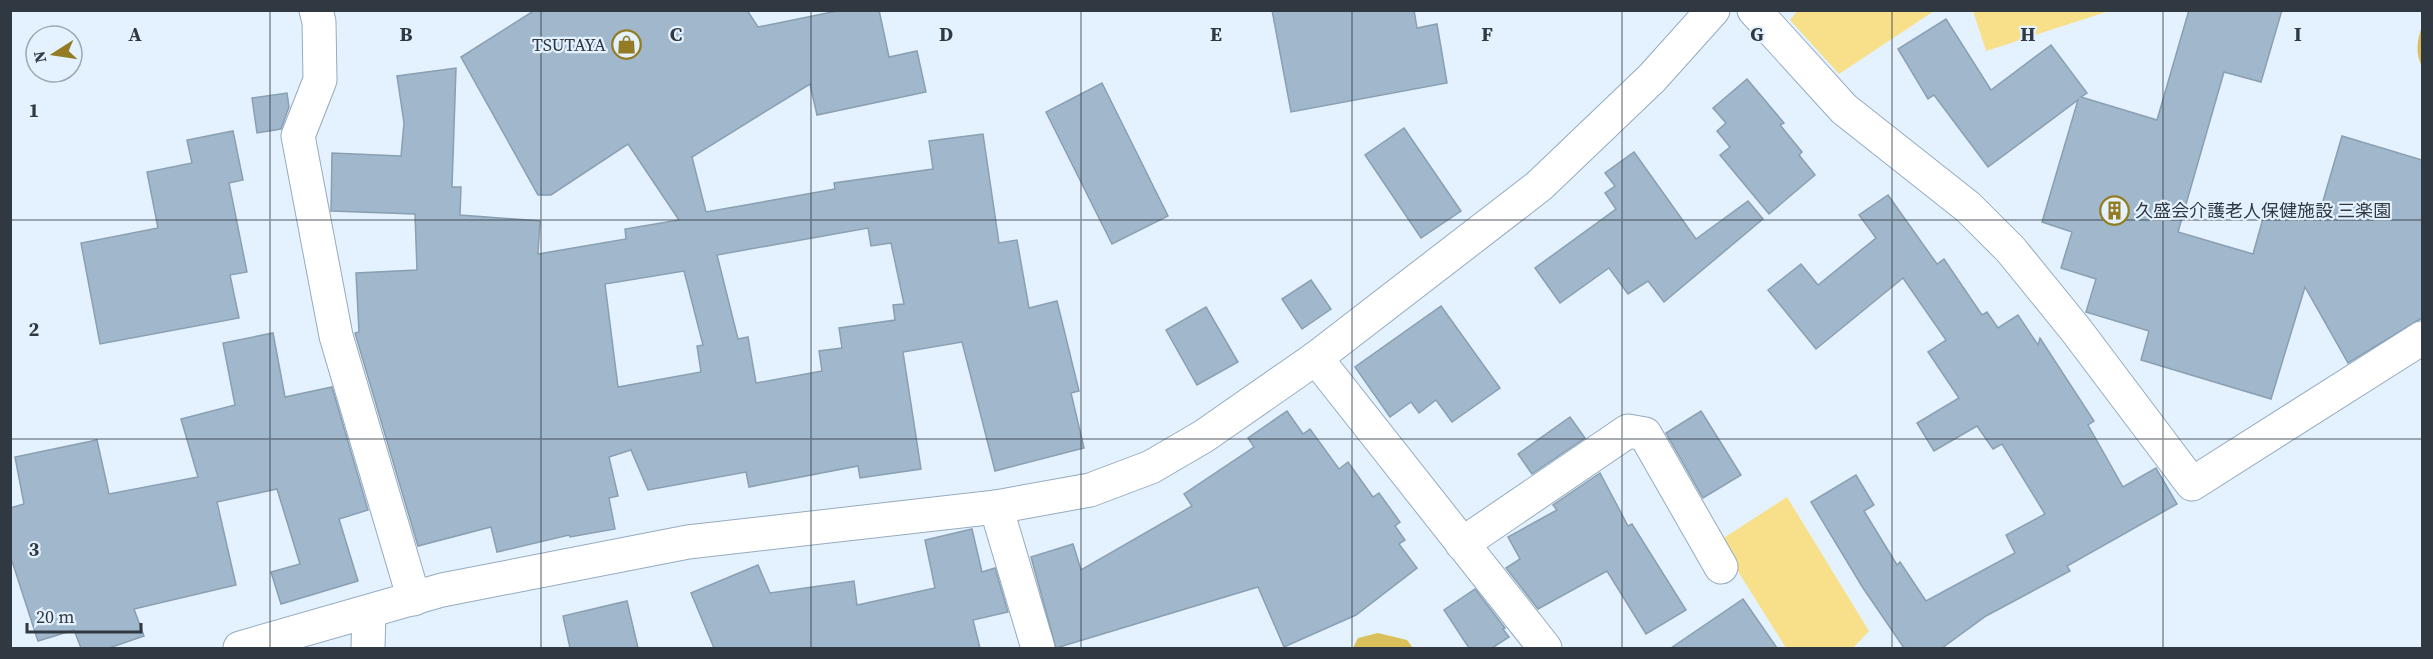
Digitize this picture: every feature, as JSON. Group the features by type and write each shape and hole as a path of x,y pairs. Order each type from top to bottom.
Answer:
{"street":[{"path":"316,10 319,22 320,80 298,136 336,336 414,598"},
{"path":"240,648 442,590 688,542 996,507 1090,490 1151,467 1204,436 1316,358 1539,186 1652,78 1713,10"},
{"path":"1754,10 1844,110 1968,207 2011,250 2076,330 2192,484 2422,338"},
{"path":"1316,358 1545,648"},
{"path":"1462,544 1628,431 1645,434 1721,567"},
{"path":"996,507 1038,648"},
{"path":"368,648 369,612"}],"shaded area":[{"path":"1973,10 2109,11 1986,51"},
{"path":"1797,11 1934,11 1839,74 1790,20"},
{"path":"2422,26 2422,67 2418,56 2418,46"},
{"path":"1787,497 1869,631 1853,648 1786,648 1719,541"},
{"path":"1378,633 1407,640 1413,648 1353,648 1358,638"}],"building":[{"path":"535,10 747,10 758,27 842,10 879,10 889,57 917,51 926,92 817,115 810,84 692,157 706,212 835,189 834,183 933,169 929,141 983,134 999,243 1017,240 1029,308 1057,301 1079,391 1071,393 1084,448 995,471 962,342 903,352 921,469 860,478 858,466 749,487 746,472 648,490 631,450 609,457 618,496 609,498 615,529 570,537 569,535 497,552 491,527 418,546 355,333 359,332 356,273 417,270 415,214 331,211 332,153 401,156 404,123 397,76 456,68 452,187 461,187 460,215 540,221 538,254 626,239 625,229 679,220 628,144 551,195 538,195 461,57","holes":["868,228 871,246 891,243 904,304 893,305 895,320 839,328 842,348 819,351 822,371 756,383 748,337 738,339 717,255","684,271 703,345 697,346 701,372 618,387 605,284"]},
{"path":"1272,10 1414,10 1417,28 1437,24 1447,83 1291,112"},
{"name":"久盛会介護老人保健施設 三楽園","path":"2189,10 2282,10 2261,82 2224,72 2178,232 2253,254 2267,204 2318,218 2342,136 2422,160 2422,318 2348,363 2305,287 2271,399 2141,360 2149,331 2086,312 2096,279 2061,268 2072,232 2042,222 2078,100 1988,167 1934,95 1928,99 1898,49 1946,19 1991,90 2051,45 2087,93 2081,97 2157,120"},
{"path":"1747,79 1784,123 1780,125 1802,152 1799,155 1815,175 1769,214 1720,155 1730,147 1717,131 1726,123 1713,108"},
{"path":"1102,83 1168,216 1112,244 1046,112"},
{"path":"287,93 289,107 281,129 257,133 252,98"},
{"path":"1404,128 1461,211 1421,238 1365,155"},
{"path":"233,131 243,180 229,183 247,272 230,275 239,318 100,344 81,243 158,228 147,172 192,163 187,140"},
{"path":"1634,152 1696,239 1748,201 1763,219 1664,302 1648,281 1628,294 1609,268 1560,303 1535,268 1616,209 1605,193 1615,186 1605,173"},
{"path":"1888,195 1937,264 1944,259 1982,315 1987,312 1998,328 2018,315 2038,345 2040,338 2094,421 2088,425 2123,487 2156,468 2177,504 2067,566 2070,571 1986,616 1942,648 1904,648 1863,588 1811,502 1856,475 1874,505 1864,511 1897,565 1900,562 1926,601 2015,553 2006,535 2045,514 2002,444 1993,449 1977,426 1934,451 1917,423 1959,398 1928,352 1946,340 1903,278 1816,349 1768,290 1801,264 1818,285 1876,238 1859,215"},
{"path":"1311,280 1331,309 1302,329 1282,299"},
{"path":"1441,306 1500,388 1452,422 1436,400 1419,413 1411,402 1390,417 1355,367"},
{"path":"1206,307 1238,362 1197,385 1166,330"},
{"path":"273,333 285,397 332,387 368,510 339,519 358,581 281,604 271,572 300,564 277,489 217,502 236,585 134,609 144,636 109,648 81,648 74,630 38,641 10,555 10,508 24,504 15,457 97,440 109,494 198,477 181,419 235,405 223,343"},
{"path":"1287,411 1303,434 1310,429 1339,469 1348,462 1373,497 1379,493 1400,522 1395,526 1405,540 1399,544 1417,568 1356,615 1284,647 1258,587 1056,648 1031,557 1073,544 1081,570 1192,506 1184,494 1254,447 1248,438"},
{"path":"1701,411 1741,475 1703,498 1666,433"},
{"path":"1570,417 1585,438 1532,474 1518,454"},
{"path":"1600,473 1628,526 1632,524 1686,610 1646,634 1607,571 1538,609 1506,568 1520,559 1508,537 1557,510 1553,505"},
{"path":"972,529 982,572 995,568 1008,612 973,620 980,648 714,648 691,593 758,565 770,593 854,581 857,605 935,588 925,540"},
{"path":"1475,589 1505,628 1503,629 1509,637 1492,648 1469,648 1444,610"},
{"path":"1743,599 1777,648 1671,648"},
{"path":"627,601 638,648 570,648 563,616"}],"place":[{"name":"TSUTAYA","path":"627,45"},
{"name":"久盛会介護老人保健施設 三楽園","path":"2114,211"}]}
